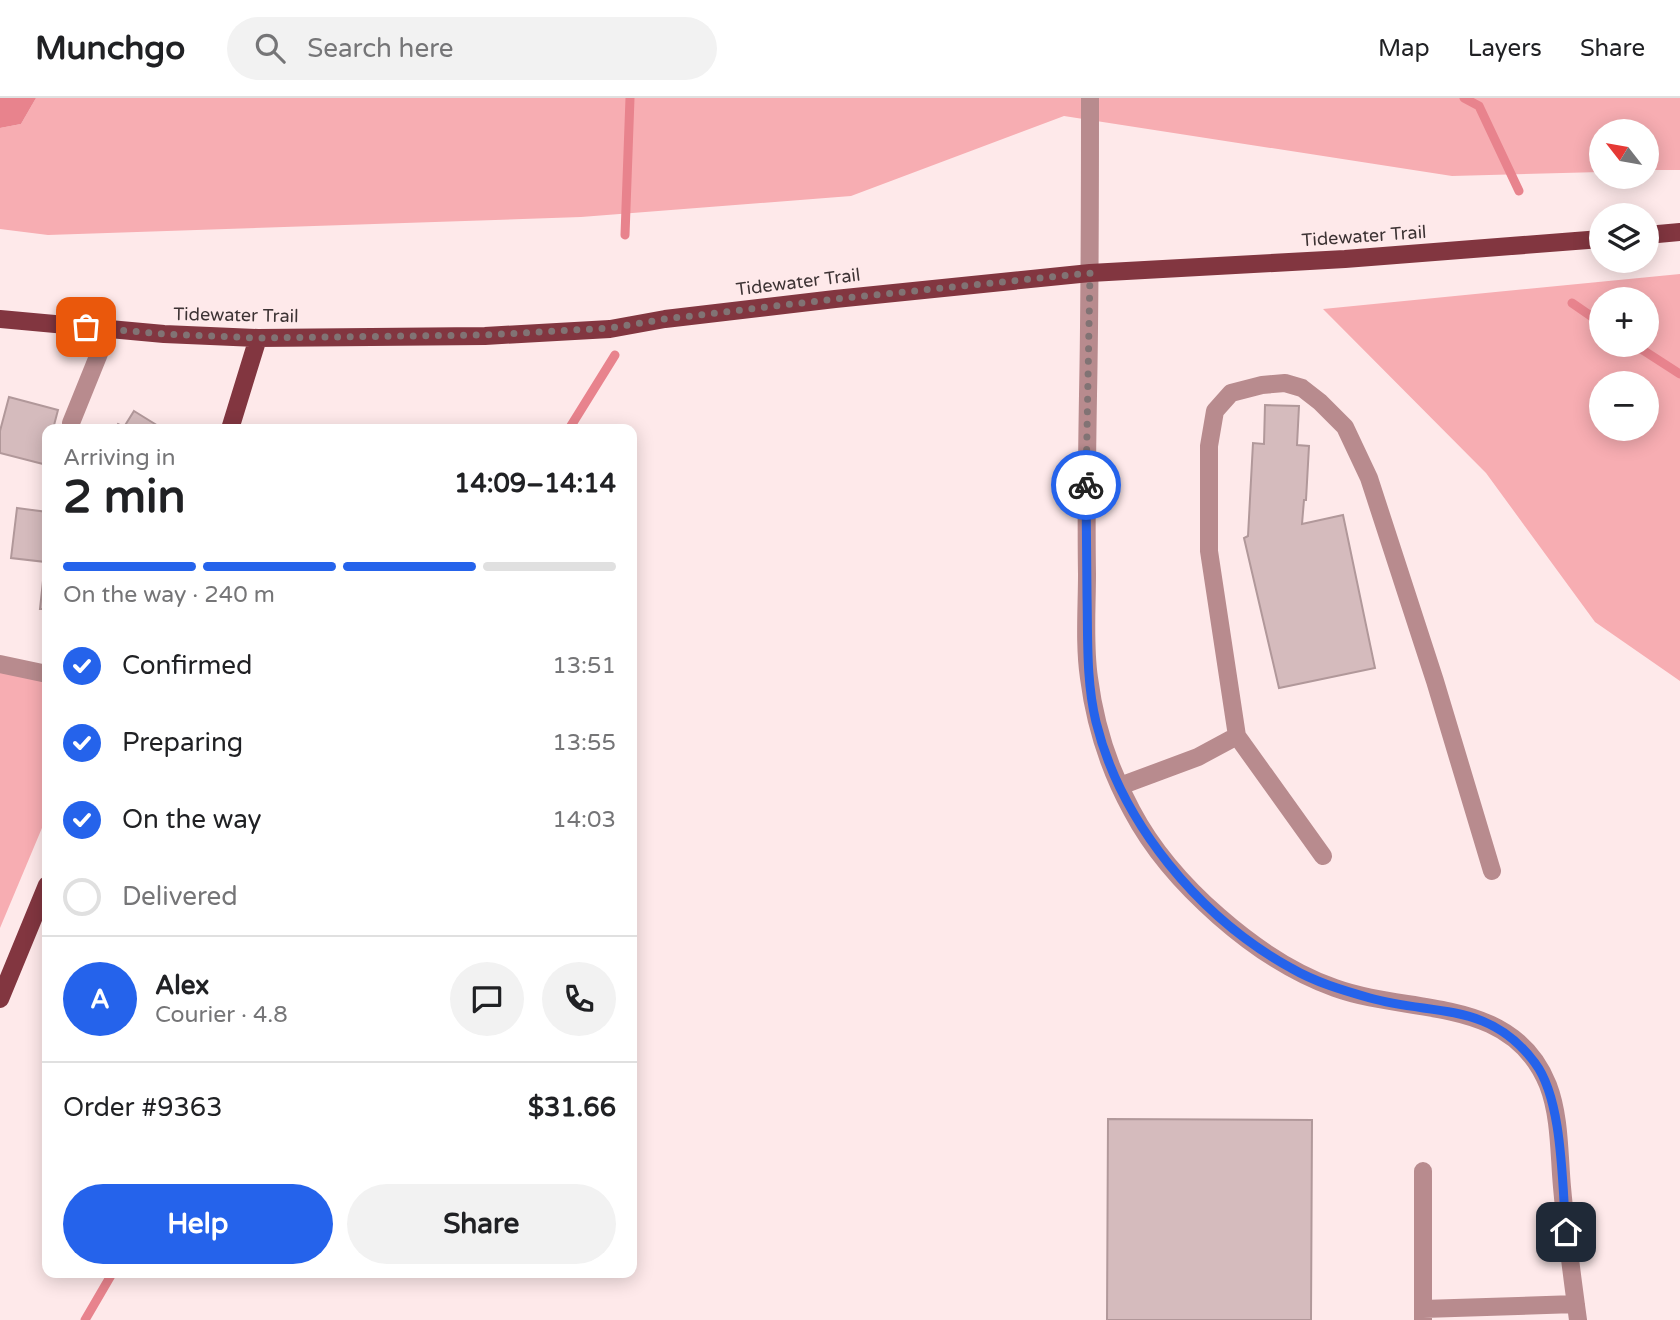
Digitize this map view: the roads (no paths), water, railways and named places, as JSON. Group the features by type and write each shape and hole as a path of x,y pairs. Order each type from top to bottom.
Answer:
{"main road":[{"path":"1659,234 1680,232"},
{"name":"Tidewater Trail","path":"0,319 164,334 258,338 485,335 610,328 835,299 1090,273 1345,259 1589,240"},
{"path":"232,424 258,338"},
{"path":"0,999 42,897"}],"street":[{"path":"1090,98 1086,495 1088,674 1096,722 1111,769 1133,814 1160,855 1193,892 1251,943 1291,969 1335,988 1386,1002 1469,1014 1496,1026 1514,1038 1536,1064 1547,1084 1555,1111 1566,1232 1577,1312 1423,1315 1423,1171"},
{"path":"72,423 109,329"},
{"path":"1323,856 1237,736 1209,551 1209,446 1215,411 1231,393 1262,385 1284,383 1302,388 1345,426 1369,478 1436,681 1492,871"},
{"path":"0,664 42,673"},
{"path":"1120,786 1198,757 1237,736"}],"waterway":[{"path":"625,235 630,98"},
{"path":"1464,98 1479,106 1519,191"},
{"path":"1572,303 1589,315"},
{"path":"572,424 615,355"},
{"path":"1654,357 1680,374"},
{"path":"85,1320 110,1278"}]}
